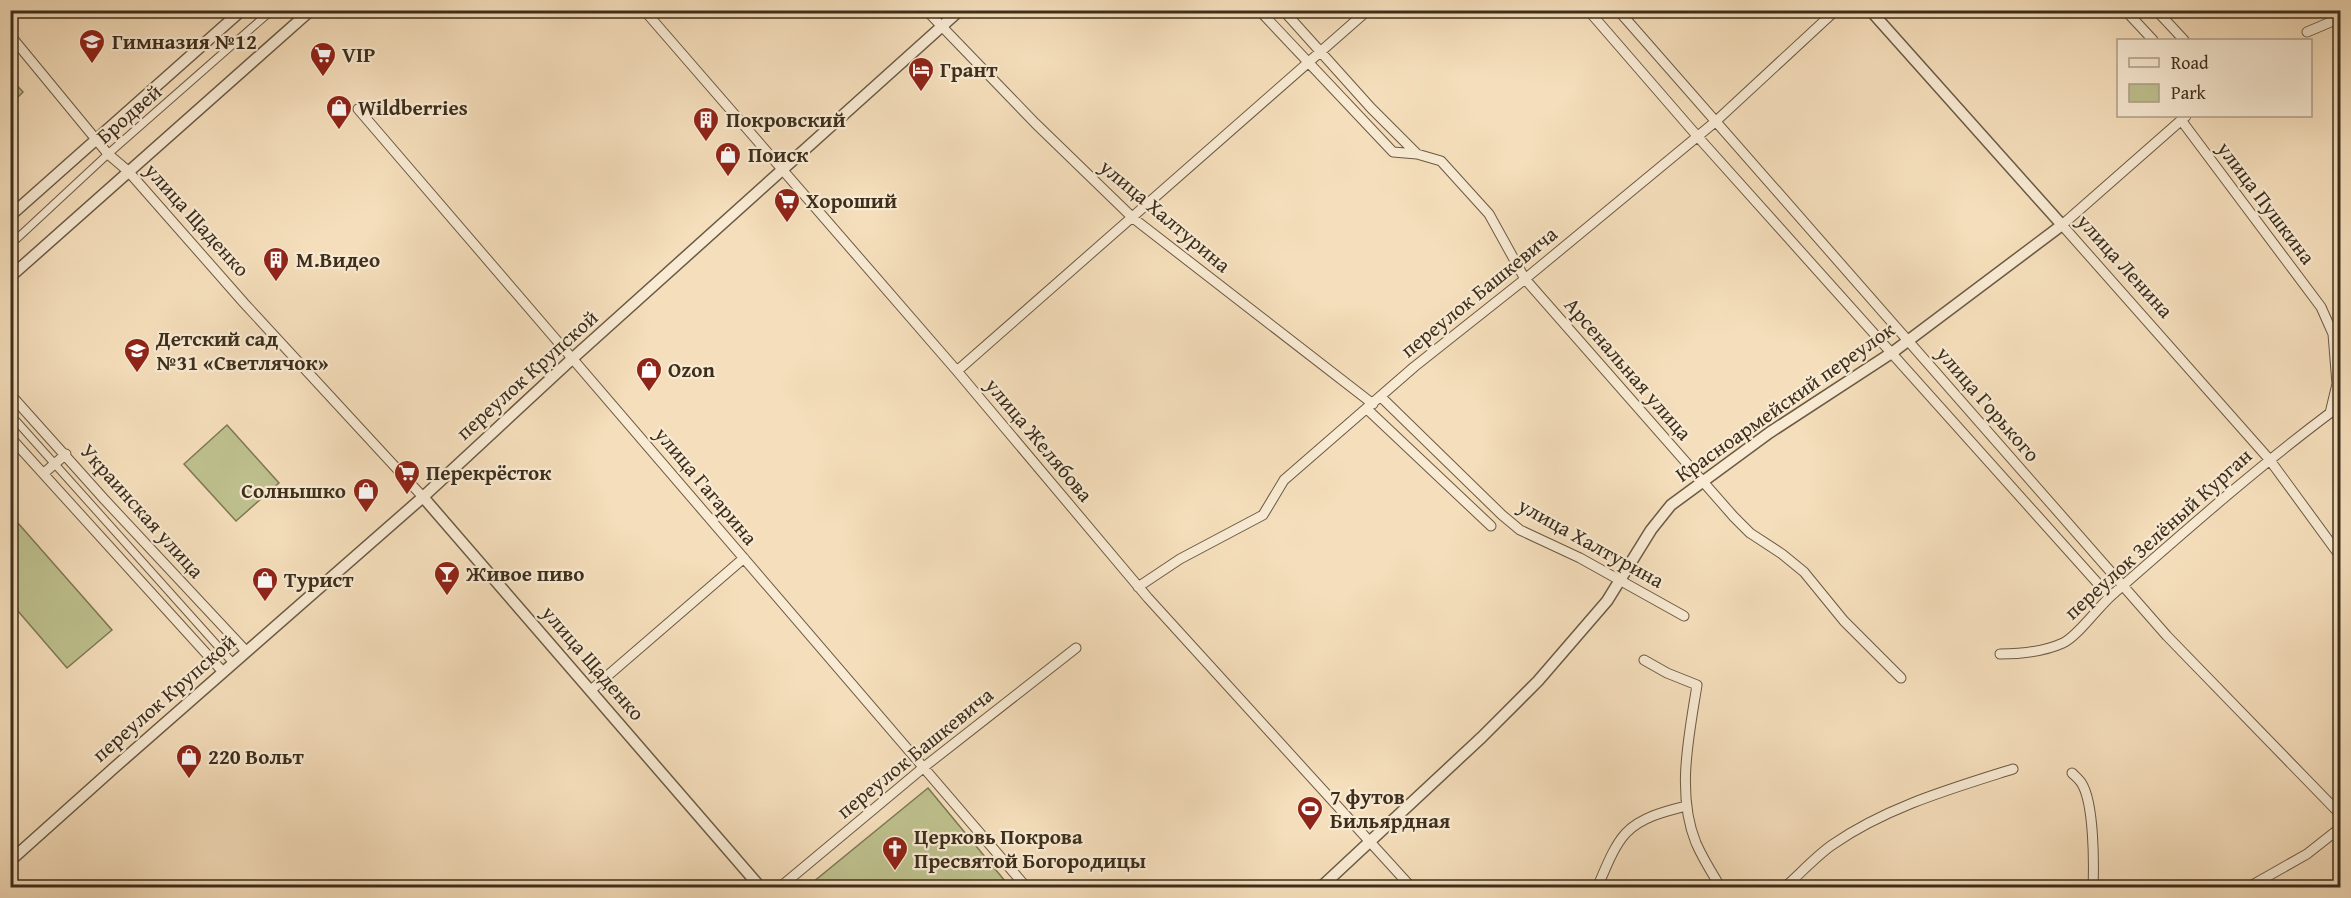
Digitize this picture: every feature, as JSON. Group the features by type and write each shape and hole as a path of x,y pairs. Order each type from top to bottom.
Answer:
{"street":[{"path":"10,216 242,10"},
{"name":"Бродвей","path":"10,245 108,154 272,10"},
{"path":"10,277 311,10"},
{"name":"улица Желябова","path":"644,10 957,370 1138,587 1412,888"},
{"name":"улица Халтурина","path":"926,10 1035,123 1133,218 1370,406 1491,526"},
{"name":"переулок Крупской","path":"10,861 423,497 573,358 960,10"},
{"name":"Арсенальная улица","path":"1259,10 1393,152 1417,154 1441,161 1489,214 1525,279 1750,533 1804,572 1844,621 1901,678"},
{"name":"Арсенальная улица","path":"1283,10 1371,108 1417,154"},
{"path":"957,370 1368,10"},
{"name":"улица Горького","path":"1588,10 1698,137 1893,352 2110,597"},
{"name":"улица Горького","path":"1618,10 2167,636 2340,814"},
{"name":"переулок Башкевича","path":"1138,587 1180,559 1263,515 1284,480 1414,367 1698,137 1836,10"},
{"name":"улица Ленина","path":"1870,10 2270,459 2340,556"},
{"path":"2125,10 2152,39"},
{"path":"2156,10 2183,39"},
{"path":"2307,32 2340,18"},
{"name":"улица Щаденко","path":"10,36 108,154 128,171 244,303 423,497 761,888"},
{"name":"улица Гагарина","path":"358,108 1027,888"},
{"name":"Красноармейский переулок","path":"1320,888 1538,681 1595,616 1671,505 1768,433 1893,352 2062,225 2183,118"},
{"name":"улица Пушкина","path":"2183,118 2321,307 2333,334 2337,384 2330,414"},
{"name":"Украинская улица","path":"10,394 246,651"},
{"name":"улица Халтурина","path":"1381,397 1520,530 1580,558 1684,616"},
{"path":"10,414 233,663"},
{"name":"переулок Зелёный Курган","path":"2000,654 2019,654 2062,644 2110,597 2270,459 2330,414"},
{"path":"10,437 223,672"},
{"path":"44,473 66,454"},
{"path":"591,690 744,558"},
{"name":"переулок Башкевича","path":"779,888 924,767 1076,648"},
{"path":"1644,660 1666,673 1697,685 1689,738 1686,806 1696,844 1721,888"},
{"path":"1784,888 1832,846 1872,821 1914,801 2013,769"},
{"path":"2072,773 2082,784 2088,805 2094,848 2093,888"},
{"path":"1597,888 1626,832 1655,814 1686,806"},
{"path":"2247,888 2307,854 2340,828"}],"green space":[{"path":"11,79 23,92 10,104"},
{"path":"227,425 279,483 236,521 184,464"},
{"path":"10,514 112,630 67,668 11,603"},
{"path":"928,788 1010,887 807,887"}],"place":[{"name":"Гимназия №12","path":"92,65"},
{"name":"VIP","path":"323,78"},
{"name":"Грант","path":"921,93"},
{"name":"Wildberries","path":"339,131"},
{"name":"Покровский","path":"706,143"},
{"name":"Поиск","path":"728,178"},
{"name":"Хороший","path":"787,224"},
{"name":"М.Видео","path":"276,283"},
{"name":"Детский сад №31 «Светлячок»","path":"137,374"},
{"name":"Ozon","path":"649,393"},
{"name":"Перекрёсток","path":"407,496"},
{"name":"Солнышко","path":"366,514"},
{"name":"Живое пиво","path":"447,597"},
{"name":"Турист","path":"265,603"},
{"name":"220 Вольт","path":"189,780"},
{"name":"7 футов Бильярдная","path":"1310,832"},
{"name":"Церковь Покрова Пресвятой Богородицы","path":"895,872"}]}
